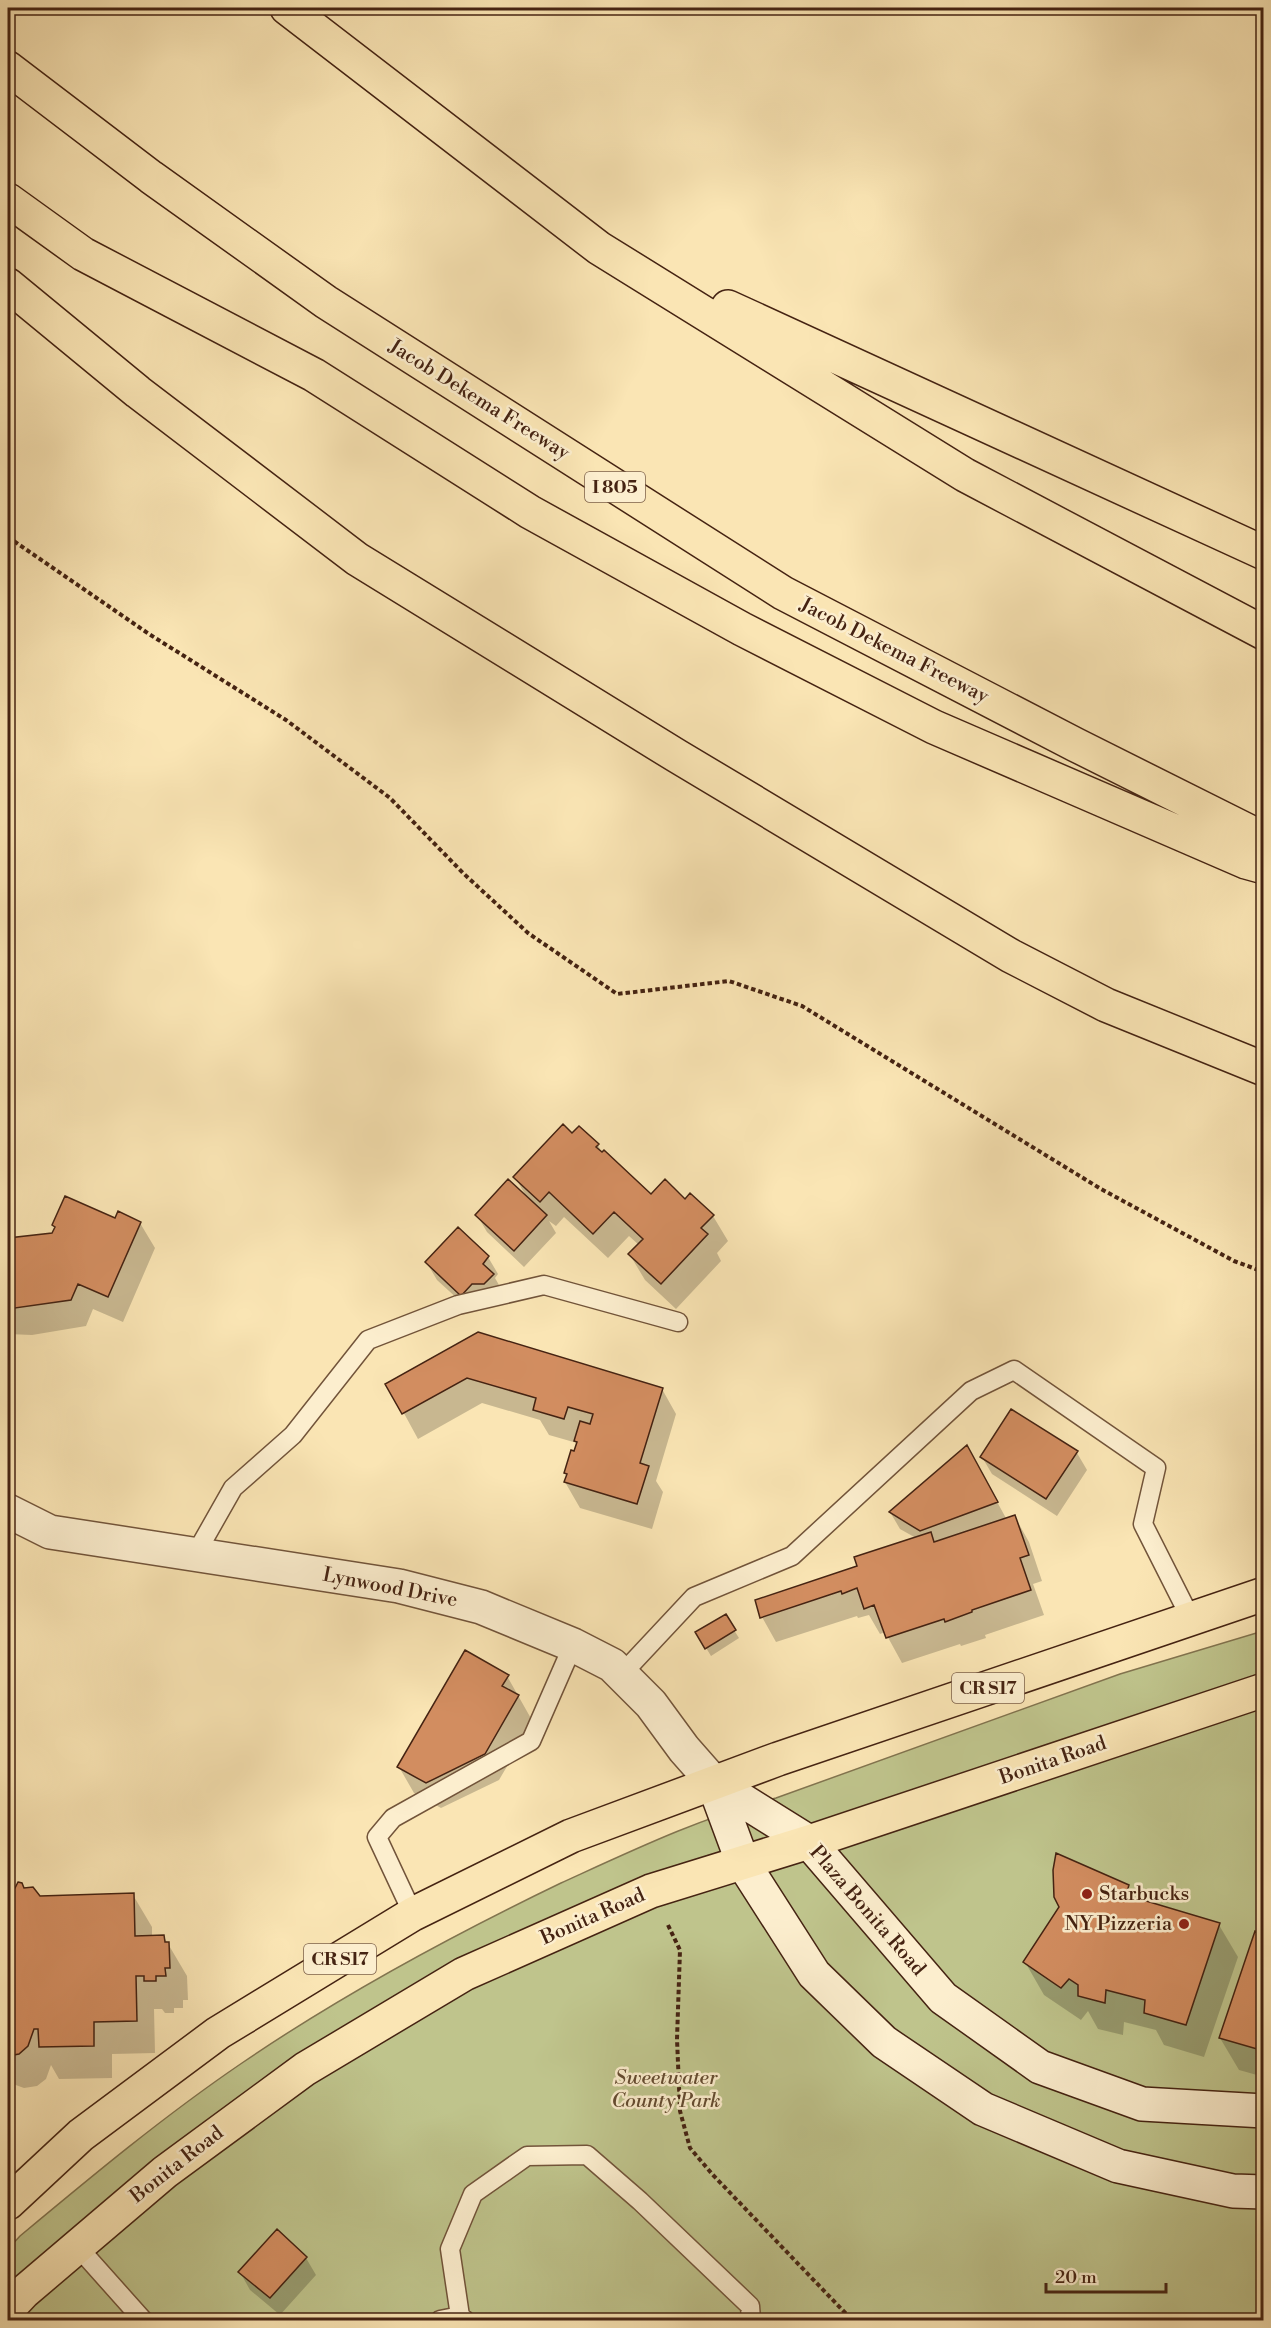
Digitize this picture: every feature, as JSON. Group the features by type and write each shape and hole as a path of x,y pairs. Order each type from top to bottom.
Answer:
{"main road":[{"path":"287,8 599,248 965,475 1263,633"},
{"name":"Jacob Dekema Freeway","path":"8,68 151,177 326,302 783,593 1263,839"},
{"path":"8,200 83,254 314,375 530,512 742,629 934,727 1246,862 1263,867"},
{"path":"599,248 1263,553"},
{"path":"8,285 138,392 357,559 667,750 1011,956 1106,1005 1263,1069"},
{"name":"Lynwood Drive","path":"8,1511 50,1532 399,1586 482,1607 573,1645 612,1665 651,1704 684,1749 713,1782"},
{"name":"CR S17","path":"8,2203 81,2135 218,2033 413,1914 571,1836 713,1782 1263,1594"},
{"name":"Bonita Road","path":"8,2309 165,2172 305,2069 464,1974 651,1891 809,1842 1263,1690"},
{"path":"713,1782 743,1863 814,1974 884,2042 983,2109 1118,2166 1233,2191 1263,2192"},
{"name":"Plaza Bonita Road","path":"713,1782 809,1842 943,1998 1040,2067 1142,2104 1263,2110"}],"lane":[{"path":"195,1555 233,1488 294,1435 368,1340 458,1305 544,1285 678,1322"},
{"path":"621,1675 694,1597 792,1556 971,1391 1014,1370 1156,1468 1143,1524 1191,1619"},
{"path":"413,1914 377,1837 393,1818 531,1741 573,1645"},
{"path":"440,2320 462,2318 450,2249 473,2194 527,2156 587,2155 640,2201 750,2306 751,2320"},
{"path":"77,2247 143,2320"}],"path":[{"path":"8,537 149,634 296,727 390,798 463,873 528,933 617,994 729,981 802,1006 1101,1189 1234,1261 1263,1272"},
{"path":"651,1891 680,1950 677,2039 679,2099 690,2148 852,2320"}],"green space":[{"name":"Sweetwater County Park","path":"1263,1631 1263,2320 8,2320 8,2249 20,2236 129,2147 213,2083 319,2013 398,1967 561,1883 694,1825 776,1798 1120,1674"}],"building":[{"path":"563,1124 572,1133 579,1126 599,1144 596,1147 602,1152 604,1150 651,1194 665,1179 685,1199 690,1193 714,1215 701,1228 708,1234 661,1284 628,1254 643,1239 614,1212 593,1234 549,1192 540,1202 513,1177"},
{"path":"508,1179 547,1215 514,1251 475,1215"},
{"path":"65,1196 115,1218 118,1211 141,1222 108,1297 78,1284 71,1300 8,1309 8,1238 52,1233 55,1227 52,1225"},
{"path":"458,1227 489,1256 483,1264 494,1274 484,1284 472,1284 461,1296 425,1262"},
{"path":"478,1332 663,1388 640,1463 649,1466 637,1504 564,1482 567,1474 564,1473 571,1450 574,1451 577,1442 574,1441 580,1421 590,1424 593,1414 568,1407 564,1419 533,1410 536,1398 467,1378 402,1414 385,1384"},
{"path":"1011,1409 1078,1451 1046,1499 980,1457"},
{"path":"967,1445 998,1502 920,1531 889,1512"},
{"path":"1015,1515 1029,1555 1020,1558 1031,1590 972,1610 972,1612 945,1622 944,1619 886,1638 874,1605 864,1609 857,1588 842,1594 841,1591 760,1618 755,1600 857,1566 854,1557 931,1532 934,1542"},
{"path":"726,1614 736,1630 705,1649 695,1632"},
{"path":"465,1650 509,1675 502,1686 519,1695 485,1754 426,1783 397,1767"},
{"path":"1056,1853 1129,1885 1126,1895 1220,1923 1186,2025 1144,2013 1145,2000 1106,1990 1105,2003 1078,1996 1078,1985 1069,1979 1061,1988 1023,1962 1059,1907 1054,1897 1053,1870"},
{"path":"18,1882 22,1883 24,1888 33,1887 40,1896 134,1893 135,1936 164,1935 165,1942 169,1942 170,1968 165,1968 166,1976 156,1976 156,1981 144,1981 144,1976 136,1976 137,2021 94,2022 94,2046 39,2047 38,2029 34,2029 28,2046 19,2054 8,2056 8,1888 15,1888"},
{"path":"1255,1931 1264,1935 1264,2051 1219,2038"},
{"path":"277,2229 307,2257 270,2298 238,2272"}],"place":[{"name":"Starbucks","path":"1087,1894"},
{"name":"NY Pizzeria","path":"1184,1924"}]}
